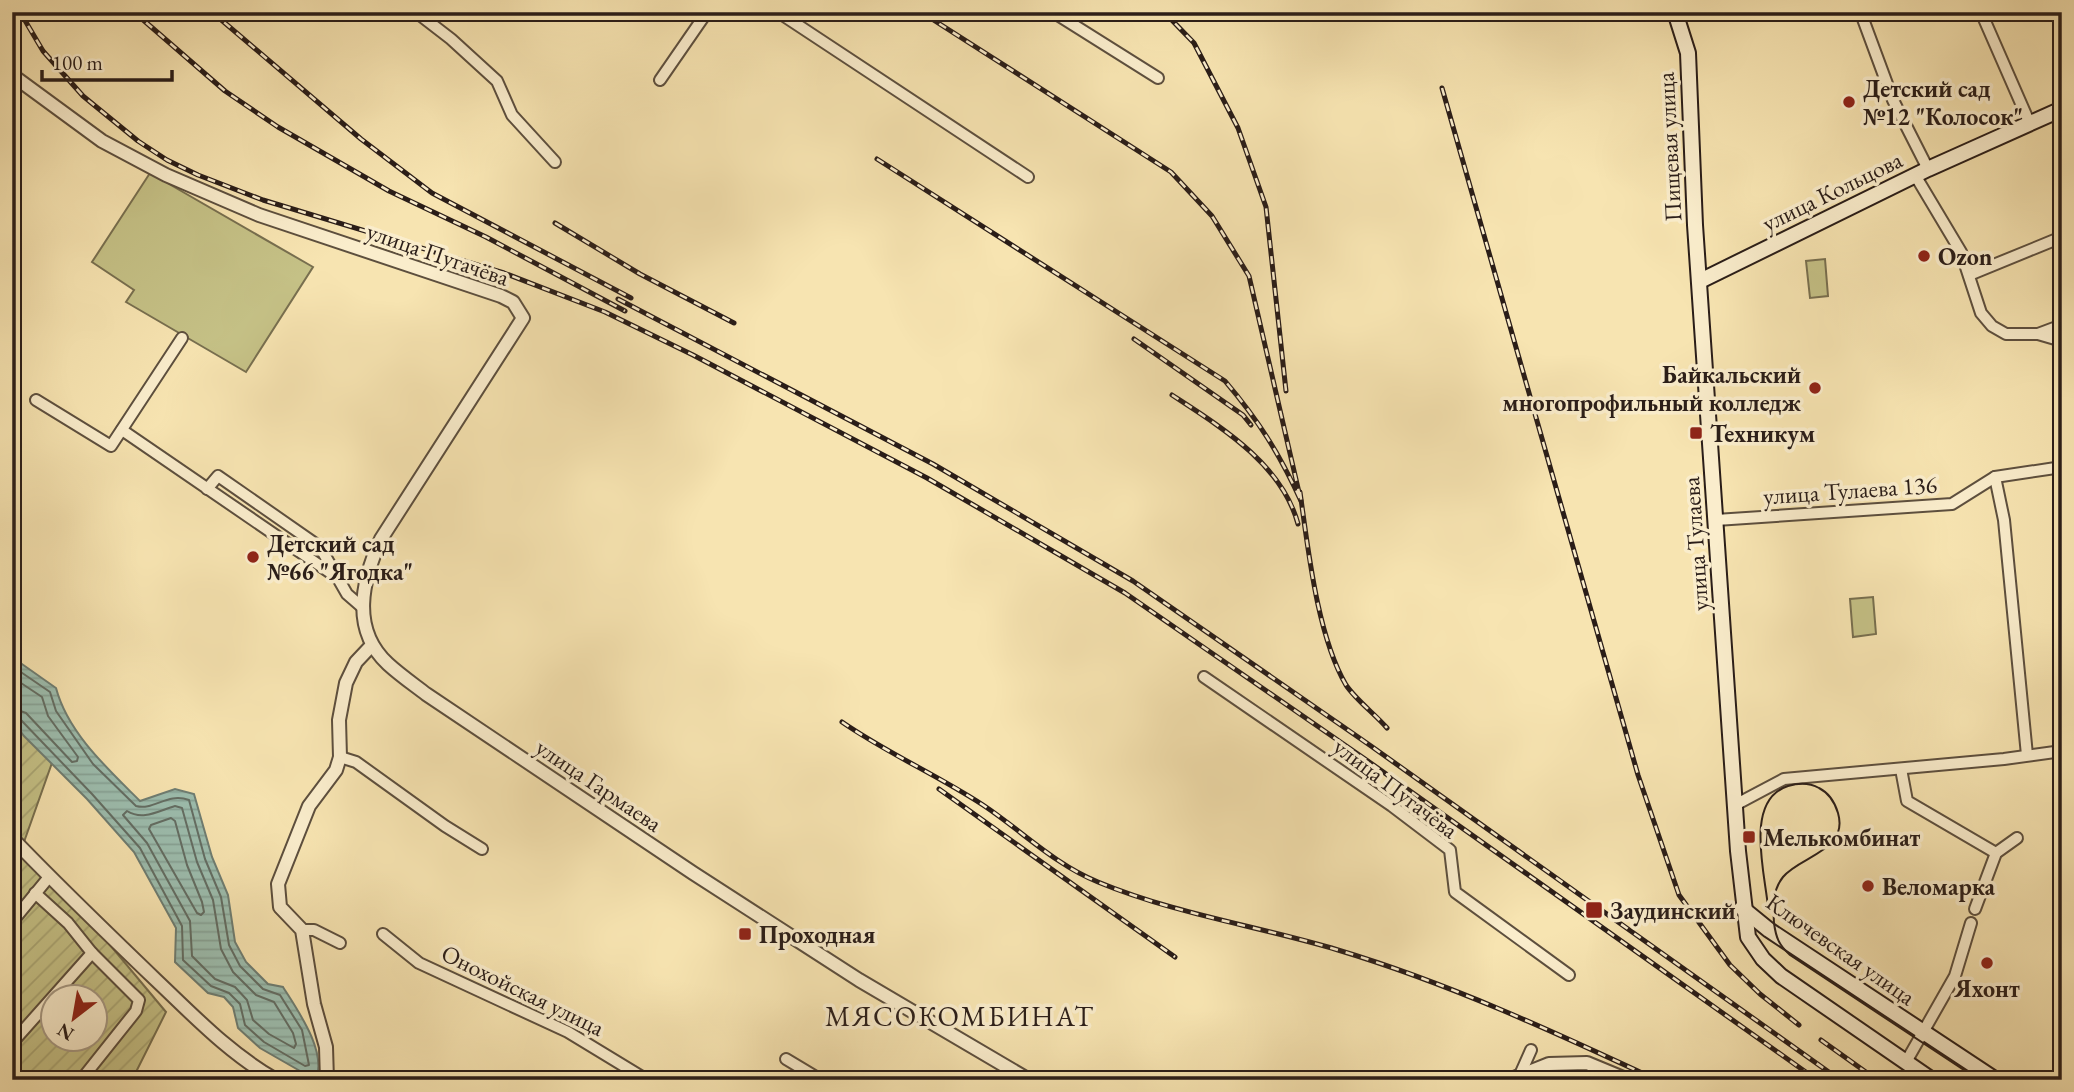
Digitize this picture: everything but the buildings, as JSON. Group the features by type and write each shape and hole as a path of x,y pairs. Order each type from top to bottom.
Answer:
{"main road":[{"name":"Пищевая улица","path":"1680,16 1688,53 1700,281"},
{"name":"улица Кольцова","path":"1700,281 1921,172 2062,109"},
{"name":"улица Тулаева","path":"1700,281 1742,908"},
{"name":"Ключевская улица","path":"1742,908 1769,930 1996,1080"},
{"name":"Ключевская улица","path":"1742,908 1748,937 1763,959 1781,976 1933,1080"}],"street":[{"path":"416,12 497,81 512,115 555,162"},
{"path":"660,80 707,12"},
{"path":"778,12 1027,177"},
{"path":"1052,12 1158,78"},
{"path":"1863,12 1863,19 1892,100 1921,172 1961,251 1981,313 1992,326 2006,334 2038,334 2062,341"},
{"path":"1981,12 2031,124"},
{"name":"улица Пугачёва","path":"12,75 102,141 166,176 259,215 501,296 513,302 520,310 523,318 381,539 366,576 362,607"},
{"path":"1969,275 2062,237"},
{"path":"2038,334 2062,326"},
{"path":"36,400 111,446 182,338"},
{"path":"122,430 338,578"},
{"name":"улица Тулаева 136","path":"1716,520 1952,504 1995,477 2062,467"},
{"name":"улица Гармаева","path":"207,489 218,476 320,547 347,594 362,607 372,645 386,663 426,695 859,980 1029,1080"},
{"path":"1995,477 2004,520 2026,755"},
{"path":"327,1080 326,1047 314,1004 302,930 280,907 278,884 309,806 335,770 340,757 340,720 346,683 356,662 372,645"},
{"name":"улица Пугачёва","path":"1204,677 1392,806 1451,850 1455,892 1569,975"},
{"path":"1735,805 1784,779 2004,759 2062,751"},
{"path":"340,757 356,762 482,849"},
{"path":"1901,769 1907,800 1996,853"},
{"path":"12,838 220,1042 254,1068 276,1080"},
{"path":"1975,909 1996,853 2017,838"},
{"path":"12,922 49,877"},
{"path":"35,893 68,923 92,953 139,1000 136,1011 81,1080"},
{"path":"1906,1062 1955,976 1971,923"},
{"path":"302,930 314,930 341,943"},
{"name":"Онохойская улица","path":"383,934 419,963 568,1032 647,1080"},
{"path":"12,1043 92,953"},
{"path":"1514,1078 1531,1049"},
{"path":"786,1059 821,1080"},
{"path":"1514,1078 1549,1064 1587,1063 1628,1080"}],"shaded area":[{"path":"150,173 313,267 246,372 126,302 134,290 92,262"},
{"path":"1825,259 1828,296 1810,298 1806,261"},
{"path":"1873,597 1876,634 1853,637 1850,599"},
{"path":"12,710 53,760 24,842 166,1012 132,1080 12,1080"}],"water":[{"path":"12,657 56,688 79,735 102,763 140,801 175,789 194,794 212,857 228,895 235,942 246,962 268,984 283,987 303,1019 318,1057 316,1080 307,1080 307,1075 260,1048 238,1028 233,1007 224,997 208,993 175,962 176,928 134,852 12,720"}],"tram line":[{"path":"1768,907 1760,839 1766,806 1774,794 1788,786 1815,786 1833,802 1838,813 1839,826 1830,844 1791,870 1779,882 1774,905 1774,923 1779,941 1790,955 1979,1080"}],"railway":[{"path":"20,12 43,51 83,96 138,141 167,160 263,200 504,273 605,312 693,355 927,478 1125,593 1365,759 1817,1080"},
{"path":"134,12 225,91 278,127 389,191 486,237 625,311"},
{"path":"212,12 361,139 432,193 631,298"},
{"path":"877,159 1225,381 1268,438 1301,501 1249,276 1212,216 1171,172 921,12"},
{"path":"1164,12 1194,43 1238,128 1266,207 1286,391"},
{"path":"1442,88 1638,775 1679,895 1730,965 1760,994 1799,1025"},
{"path":"555,223 640,274 734,323"},
{"path":"618,299 933,464 1133,581 1371,746 1840,1080"},
{"path":"1134,339 1243,415 1251,425"},
{"path":"1172,395 1229,434 1264,465 1290,503 1298,524"},
{"path":"1300,492 1315,591 1336,665 1350,691 1387,728"},
{"path":"842,722 966,794 1082,875 1157,903 1338,950 1419,977 1539,1026 1657,1080"},
{"path":"939,789 1175,957"},
{"path":"1821,1040 1877,1080"}],"place":[{"name":"Детский сад №12 \"Колосок\"","path":"1849,102"},
{"name":"Ozon","path":"1924,256"},
{"name":"Байкальский многопрофильный колледж","path":"1815,388"},
{"name":"Техникум","path":"1696,433"},
{"name":"Детский сад №66 \"Ягодка\"","path":"253,557"},
{"name":"Мелькомбинат","path":"1749,837"},
{"name":"Веломарка","path":"1868,886"},
{"name":"Заудинский","path":"1594,910"},
{"name":"Проходная","path":"745,934"},
{"name":"Яхонт","path":"1987,963"}],"district":[{"name":"МЯСОКОМБИНАТ","path":"960,1016"}]}
